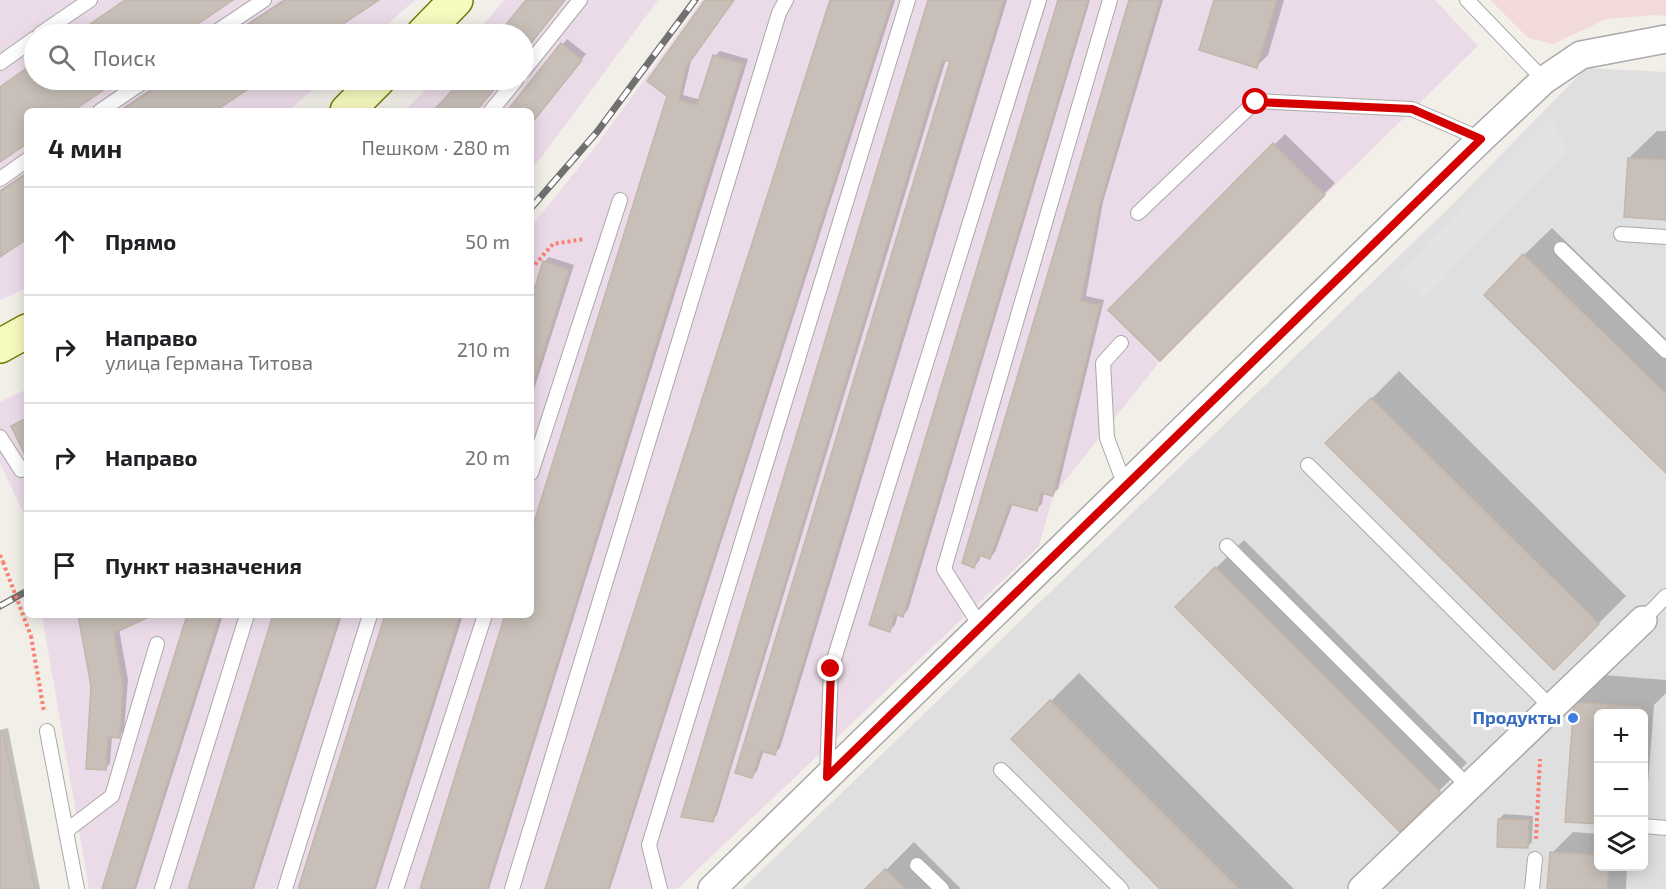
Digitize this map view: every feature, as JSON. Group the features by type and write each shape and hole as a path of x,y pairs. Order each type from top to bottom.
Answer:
{"main road":[{"path":"433,24 456,0"},
{"path":"350,108 368,90"},
{"path":"0,346 24,334"}],"street":[{"path":"712,889 1544,80 1581,56 1666,39"},
{"path":"1362,889 1643,620"}],"lane":[{"path":"55,24 90,0"},
{"path":"228,24 264,0"},
{"path":"534,58 580,0"},
{"path":"512,889 779,13 786,0"},
{"path":"660,889 649,846 908,0"},
{"path":"827,777 831,669 1039,0"},
{"path":"981,627 944,569 1110,0"},
{"path":"1467,0 1544,80"},
{"path":"0,63 24,46"},
{"path":"104,108 131,90"},
{"path":"493,108 508,90"},
{"path":"1138,213 1256,102 1412,109 1481,139"},
{"path":"0,178 24,162"},
{"path":"534,464 620,200"},
{"path":"1621,234 1666,237"},
{"path":"1561,249 1666,351"},
{"path":"1121,343 1103,363 1107,438 1125,486"},
{"path":"0,437 21,470 24,468"},
{"path":"1308,465 1546,712"},
{"path":"1227,546 1468,786"},
{"path":"1643,620 1666,596"},
{"path":"162,889 246,618"},
{"path":"285,889 369,618"},
{"path":"396,889 484,618"},
{"path":"66,831 112,796 157,644"},
{"path":"47,731 77,889"},
{"path":"1001,770 1121,889"},
{"path":"1648,826 1666,828"},
{"path":"1533,889 1535,859"},
{"path":"917,865 942,889"}],"path":[{"path":"534,266 553,244 609,234"},
{"path":"0,555 24,618"},
{"path":"24,618 31,636 47,731"},
{"path":"1535,859 1546,712"}],"shaded area":[{"path":"0,0 415,0 387,24 24,24 24,90 312,90 291,108 24,108 24,289 0,300"},
{"path":"504,0 658,0 534,167 534,108 407,108 426,90 534,90 534,24 484,24"},
{"path":"702,0 1435,0 1478,46 1325,195 1160,361 1053,496 1039,546 677,889 89,889 43,618 534,618 534,223 599,142"},
{"path":"1490,0 1666,0 1666,16 1606,19 1553,44 1528,38"},
{"path":"1586,68 1666,72 1666,889 742,889 1448,209"},
{"path":"1551,117 1568,151 1424,298 1398,273"},
{"path":"24,390 24,514 0,463 0,402"}],"building":[{"path":"125,0 233,0 198,24 90,24"},
{"path":"286,0 379,0 343,24 249,24"},
{"path":"526,0 565,0 534,39 534,24 506,24"},
{"path":"705,0 734,0 686,67 679,100 697,105 713,55 743,64 487,889 420,889 504,618 534,618 534,522 667,96 647,81"},
{"path":"830,0 892,0 608,889 545,889"},
{"path":"928,0 1004,0 775,755 761,751 752,778 735,773 950,61 942,61 713,822 681,817"},
{"path":"1058,0 1088,0 903,617 895,614 890,632 869,625"},
{"path":"1129,0 1160,0 1099,208 1081,301 1100,305 1053,496 1041,493 1037,511 1010,504 990,559 979,555 974,568 962,563"},
{"path":"1214,0 1277,0 1257,68 1199,50"},
{"path":"561,43 582,60 534,120 534,108 509,108 524,90 534,90 534,77"},
{"path":"24,70 24,90 103,90 77,108 24,108 24,145 0,162 0,87"},
{"path":"153,90 247,90 220,108 126,108"},
{"path":"453,90 494,90 479,108 436,108"},
{"path":"1273,143 1325,195 1160,361 1108,310"},
{"path":"1628,158 1666,160 1666,220 1624,217"},
{"path":"24,176 24,241 0,257 0,192"},
{"path":"1523,254 1666,394 1666,473 1484,295"},
{"path":"543,261 569,270 534,381 534,290"},
{"path":"1371,398 1599,624 1554,670 1325,443"},
{"path":"24,420 24,453 11,426"},
{"path":"1215,567 1440,792 1400,832 1175,607"},
{"path":"79,618 146,618 114,633 123,686 120,738 108,737 106,770 86,769 91,686"},
{"path":"186,618 219,618 134,889 102,889"},
{"path":"272,618 339,618 252,889 188,889"},
{"path":"384,618 459,618 374,889 298,889"},
{"path":"1050,700 1239,889 1160,889 1011,739"},
{"path":"1574,702 1640,707 1640,709 1594,709 1594,824 1565,822"},
{"path":"3,732 35,889 0,889 0,733"},
{"path":"1498,819 1529,820 1528,848 1497,847"},
{"path":"1550,852 1594,855 1594,871 1609,871 1607,889 1547,889"},
{"path":"885,869 905,889 865,889"}],"railway":[{"path":"534,205 597,132 695,0"},
{"path":"0,606 24,593"}],"place":[{"name":"Продукты","path":"1573,718"}],"route":[{"path":"831,669 827,777 1481,139 1412,109 1256,102"}]}
